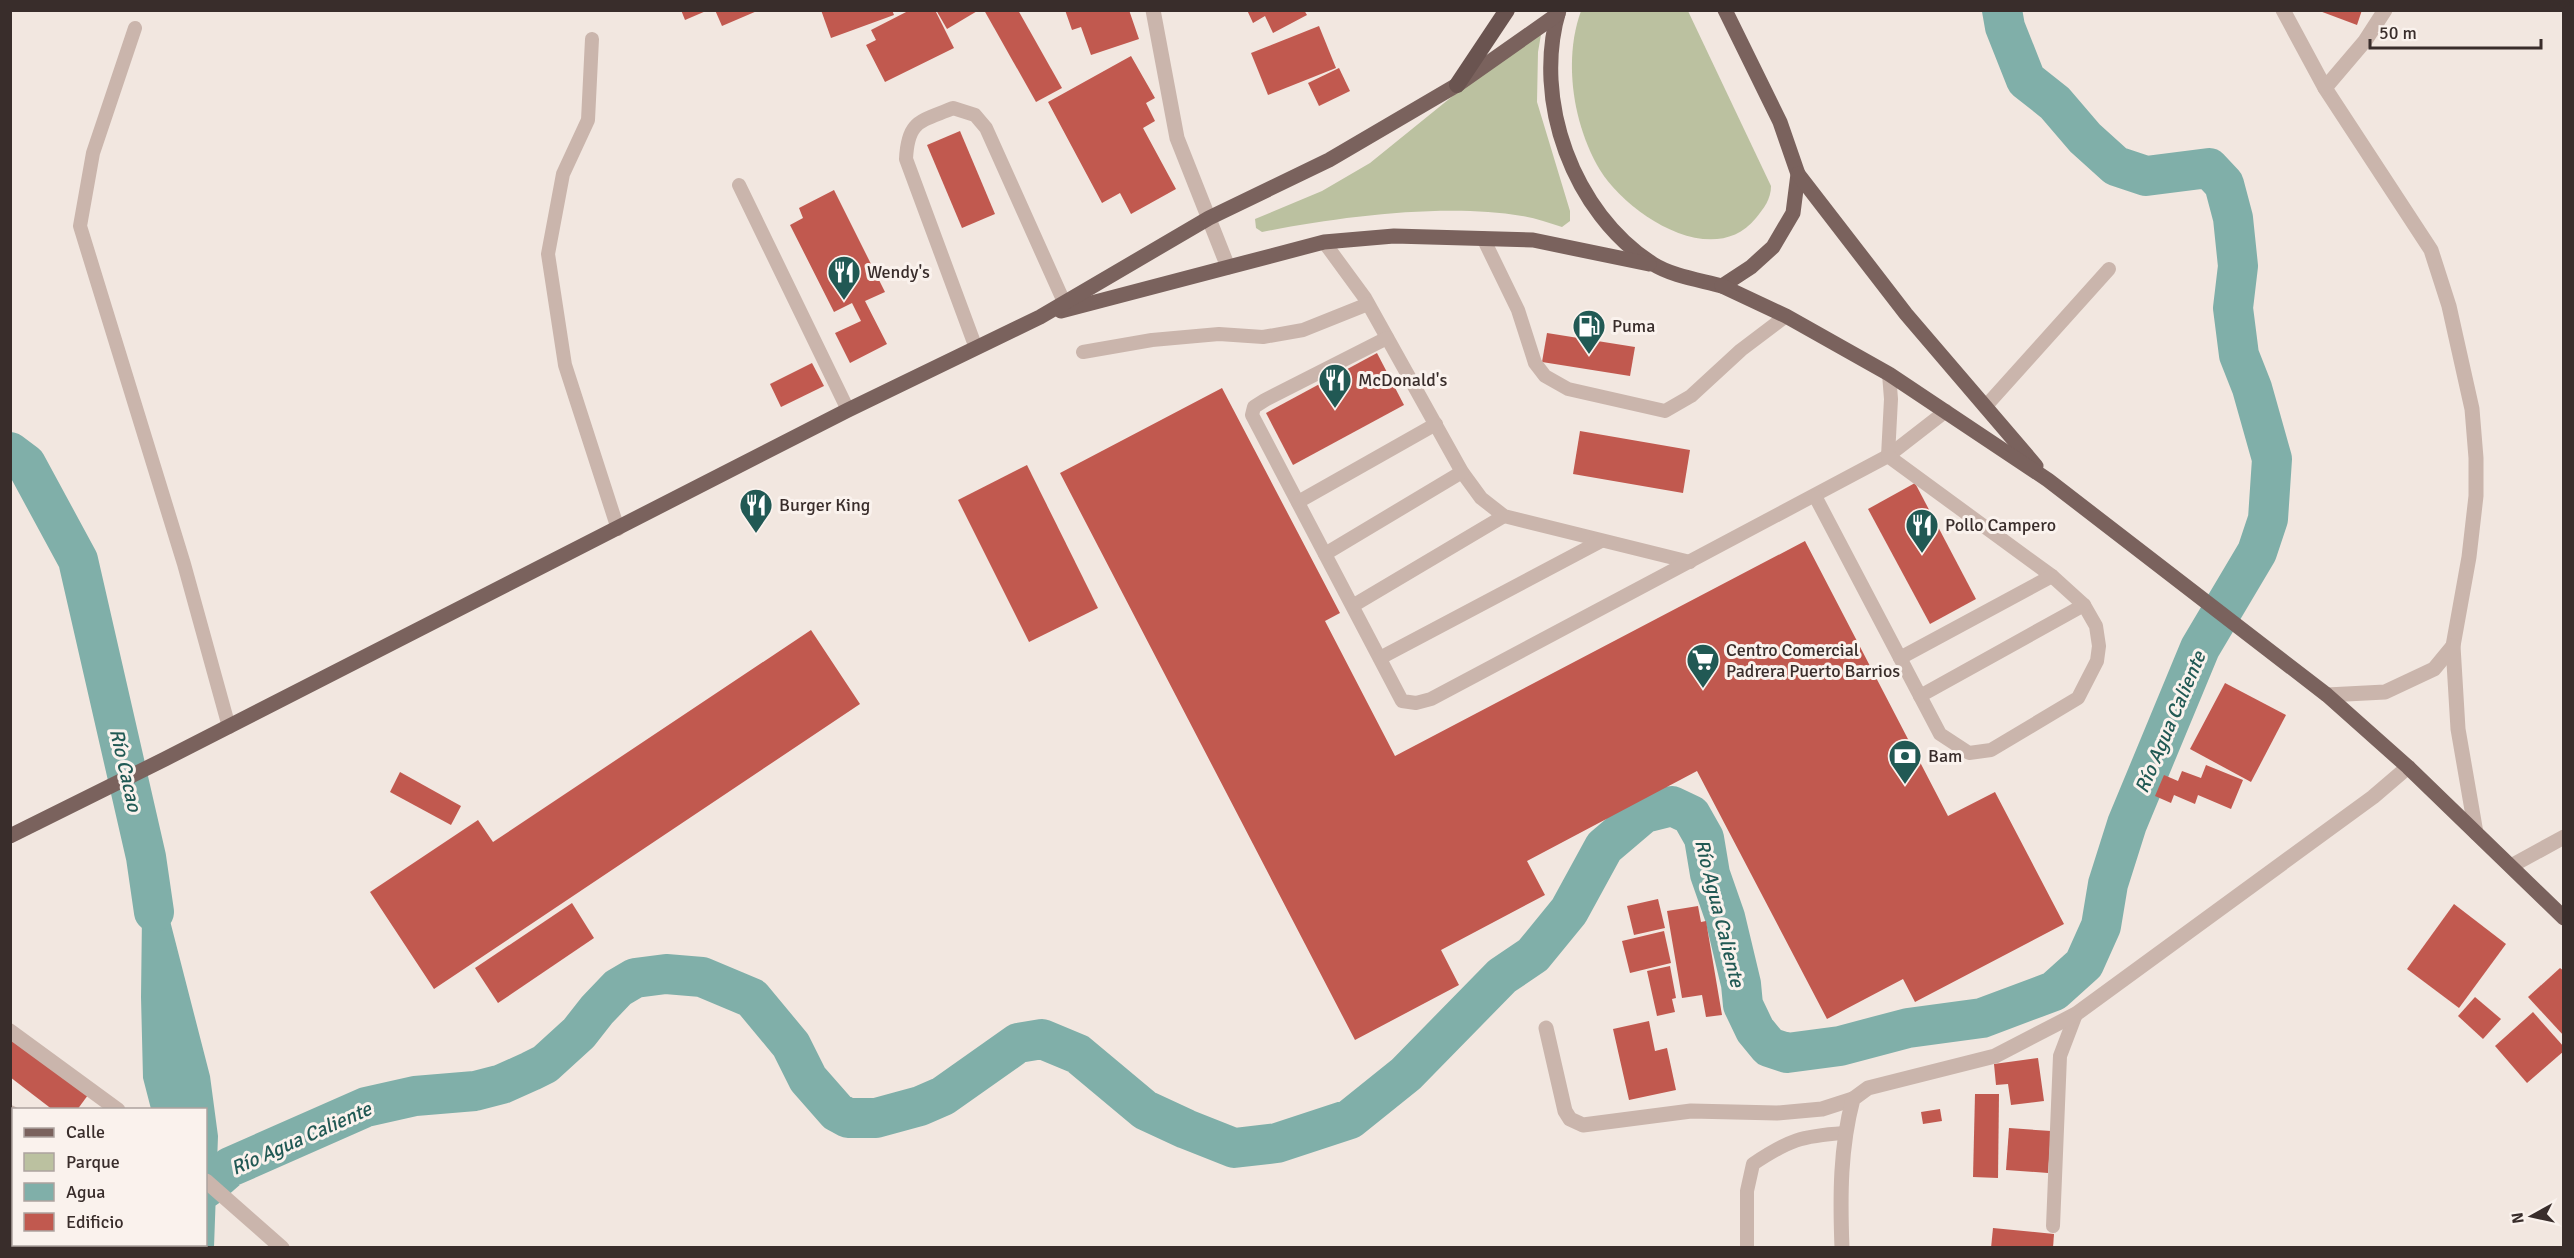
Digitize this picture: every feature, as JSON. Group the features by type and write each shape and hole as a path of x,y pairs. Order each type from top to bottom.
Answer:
{"highway":[{"path":"1457,85 1507,10"}],"main road":[{"path":"1725,10 1780,122 1798,174 1906,314 2048,480"},
{"path":"10,836 229,727 848,410 1040,317 1209,218 1329,160 1457,85 1558,12"},
{"path":"1558,12 1549,70 1554,109 1567,159 1596,207 1626,242 1654,265"},
{"path":"1722,286 1750,267 1773,247 1793,213 1798,174"},
{"path":"1040,317 1324,242 1394,236 1533,240 1654,265 1722,286 1786,316 1889,374 2048,480 2327,695 2408,767 2564,918"}],"street":[{"path":"1153,10 1177,138 1228,267"},
{"path":"2283,10 2325,88 2431,250 2449,306 2472,409 2476,458 2476,496 2469,556 2453,646 2458,729 2476,833"},
{"path":"2325,88 2365,41 2385,10"},
{"path":"2327,695 2385,692 2434,669 2453,646"},
{"path":"1546,1028 1565,1111 1570,1119 1583,1125 1691,1111 1777,1113 1822,1109 1853,1099 1868,1088 1995,1056 2076,1014 2373,797 2408,767"},
{"path":"2511,866 2564,837"},
{"path":"10,1031 115,1108"},
{"path":"1842,1248 1840,1191 1844,1133 1853,1099"},
{"path":"207,1182 282,1248"}],"lane":[{"path":"135,28 93,153 80,226 184,564 229,727"},
{"path":"592,39 588,120 563,174 548,254 565,365 618,529"},
{"path":"976,348 906,159 907,140 915,125 953,108 975,115 986,128 1064,302"},
{"path":"739,185 848,410"},
{"path":"1483,238 1518,310 1535,363 1545,376 1568,389 1665,411 1691,396 1741,350 1786,316"},
{"path":"1324,242 1368,304 1462,472 1481,498 1504,516 1690,562"},
{"path":"1985,407 2109,269"},
{"path":"1083,351 1152,340 1219,333 1263,337 1303,330 1368,304"},
{"path":"1387,338 1254,407 1252,415 1402,701 1416,703 1431,699 1888,456 1946,411"},
{"path":"1888,456 1891,399 1889,374"},
{"path":"1298,502 1436,424"},
{"path":"1815,496 1940,734 1969,753 1991,750 2078,698 2097,661 2099,646 2096,626 2084,605 2052,576 1888,456"},
{"path":"1325,554 1462,472"},
{"path":"1354,606 1504,516"},
{"path":"1380,658 1601,541"},
{"path":"1900,658 2052,576"},
{"path":"1920,696 2084,605"},
{"path":"2053,1226 2061,1056 2076,1014"},
{"path":"1748,1248 1747,1191 1753,1164 1782,1145 1810,1135 1844,1133"}],"green space":[{"path":"1581,11 1688,11 1771,186 1762,211 1738,233 1717,239 1695,238 1672,230 1630,204 1600,170 1583,133 1574,92 1573,50"},
{"path":"1543,23 1538,52 1537,102 1570,211 1570,221 1562,227 1537,219 1492,212 1426,211 1324,221 1262,232 1256,228 1255,219 1322,191 1370,163"}],"water":[{"path":"146,857 167,909 210,1076 218,1136 214,1247 169,1247 207,1246 207,1108 151,1108 143,1078 142,915"}],"building":[{"path":"681,10 706,10 706,11 685,20"},
{"path":"715,10 757,10 757,11 722,26"},
{"path":"821,10 892,10 894,15 831,38"},
{"path":"910,10 935,10 954,48 885,82 866,45 876,40 871,30"},
{"path":"936,10 979,10 947,29"},
{"path":"984,10 1018,10 1062,88 1036,102"},
{"path":"1065,10 1129,10 1139,39 1091,55 1081,27 1072,30"},
{"path":"1247,10 1304,10 1307,15 1273,33 1265,16 1253,23"},
{"path":"2317,10 2362,10 2357,25"},
{"path":"1319,26 1336,68 1268,95 1251,53"},
{"path":"1131,56 1155,98 1146,103 1155,121 1143,128 1176,189 1131,214 1120,193 1102,203 1048,102"},
{"path":"1339,68 1350,91 1319,106 1308,83"},
{"path":"960,131 995,214 962,228 927,145"},
{"path":"834,190 885,292 865,301 887,344 850,363 835,333 861,321 852,303 834,312 790,225 803,218 799,208"},
{"name":"Puma","path":"1547,333 1635,347 1630,376 1542,362"},
{"name":"McDonald's","path":"1377,353 1404,405 1293,465 1266,413"},
{"path":"812,363 824,386 781,407 770,384"},
{"name":"Centro Comercial Padrera Puerto Barrios","path":"1222,388 1340,613 1325,621 1395,756 1805,541 1948,816 1995,792 2064,924 1915,1002 1903,979 1827,1019 1697,771 1527,861 1545,895 1441,950 1459,985 1355,1040 1060,473"},
{"path":"1580,431 1690,450 1683,493 1573,474"},
{"path":"1027,465 1098,608 1029,642 958,500"},
{"name":"Pollo Campero","path":"1915,483 1976,599 1930,624 1868,509"},
{"path":"811,630 860,704 434,989 370,892 478,820 493,842"},
{"path":"2225,683 2286,715 2251,782 2190,749"},
{"path":"2206,765 2243,780 2231,809 2198,795 2195,804 2174,795 2171,803 2155,796 2164,775 2178,781 2182,771 2201,778"},
{"path":"400,772 461,806 451,825 390,792"},
{"path":"1658,899 1665,928 1634,935 1627,906"},
{"path":"572,903 594,938 498,1003 475,968"},
{"path":"2454,904 2506,944 2459,1008 2407,969"},
{"path":"1698,906 1701,922 1706,921 1722,1015 1706,1017 1702,995 1682,998 1667,911"},
{"path":"1664,931 1671,963 1630,973 1622,941"},
{"path":"1670,966 1676,998 1672,999 1675,1012 1657,1016 1647,971"},
{"path":"2560,968 2564,971 2564,1036 2528,997"},
{"path":"2475,997 2501,1019 2483,1039 2458,1016"},
{"path":"2533,1012 2564,1047 2564,1051 2527,1083 2495,1046"},
{"path":"1649,1021 1655,1051 1667,1048 1676,1090 1629,1100 1613,1029"},
{"path":"10,1035 88,1095 78,1108 50,1108 10,1077"},
{"path":"2038,1058 2044,1101 2011,1105 2008,1084 1996,1085 1994,1064"},
{"path":"1975,1094 1999,1094 1998,1178 1973,1177"},
{"path":"1940,1109 1942,1121 1923,1124 1921,1112"},
{"path":"2009,1128 2051,1131 2048,1173 2006,1170"},
{"path":"1993,1228 2054,1234 2053,1248 1991,1248"}],"waterway":[{"name":"Río Agua Caliente","path":"207,1187 230,1167 366,1107 415,1096 475,1091 502,1084 531,1071 545,1064 579,1033 618,988 635,978 666,974 702,977 752,998 791,1045 808,1079 837,1112 848,1118 876,1118 920,1106 943,1096 1018,1043 1042,1039 1078,1054 1145,1110 1186,1129 1234,1148 1277,1143 1350,1119 1406,1074 1502,976 1533,955 1569,911 1604,847 1644,813 1672,806 1691,815 1704,838 1710,874 1725,917 1741,984 1743,1005 1755,1030 1769,1047 1787,1053 1840,1046 1908,1028 1982,1018 2054,991 2084,964 2101,926 2108,884 2127,824 2200,648 2257,552 2268,519 2272,459 2252,388 2239,355 2233,308 2238,266 2233,218 2224,184 2209,168 2146,176 2116,166 2085,138 2055,103 2026,80 2005,27 2002,10"},
{"name":"Río Cacao","path":"10,452 26,464 78,560 146,857 154,912"}],"place":[{"name":"Wendy's","path":"844,301"},
{"name":"Puma","path":"1589,355"},
{"name":"McDonald's","path":"1335,409"},
{"name":"Burger King","path":"756,534"},
{"name":"Pollo Campero","path":"1922,554"},
{"name":"Centro Comercial Padrera Puerto Barrios","path":"1703,689"},
{"name":"Bam","path":"1905,785"}]}
